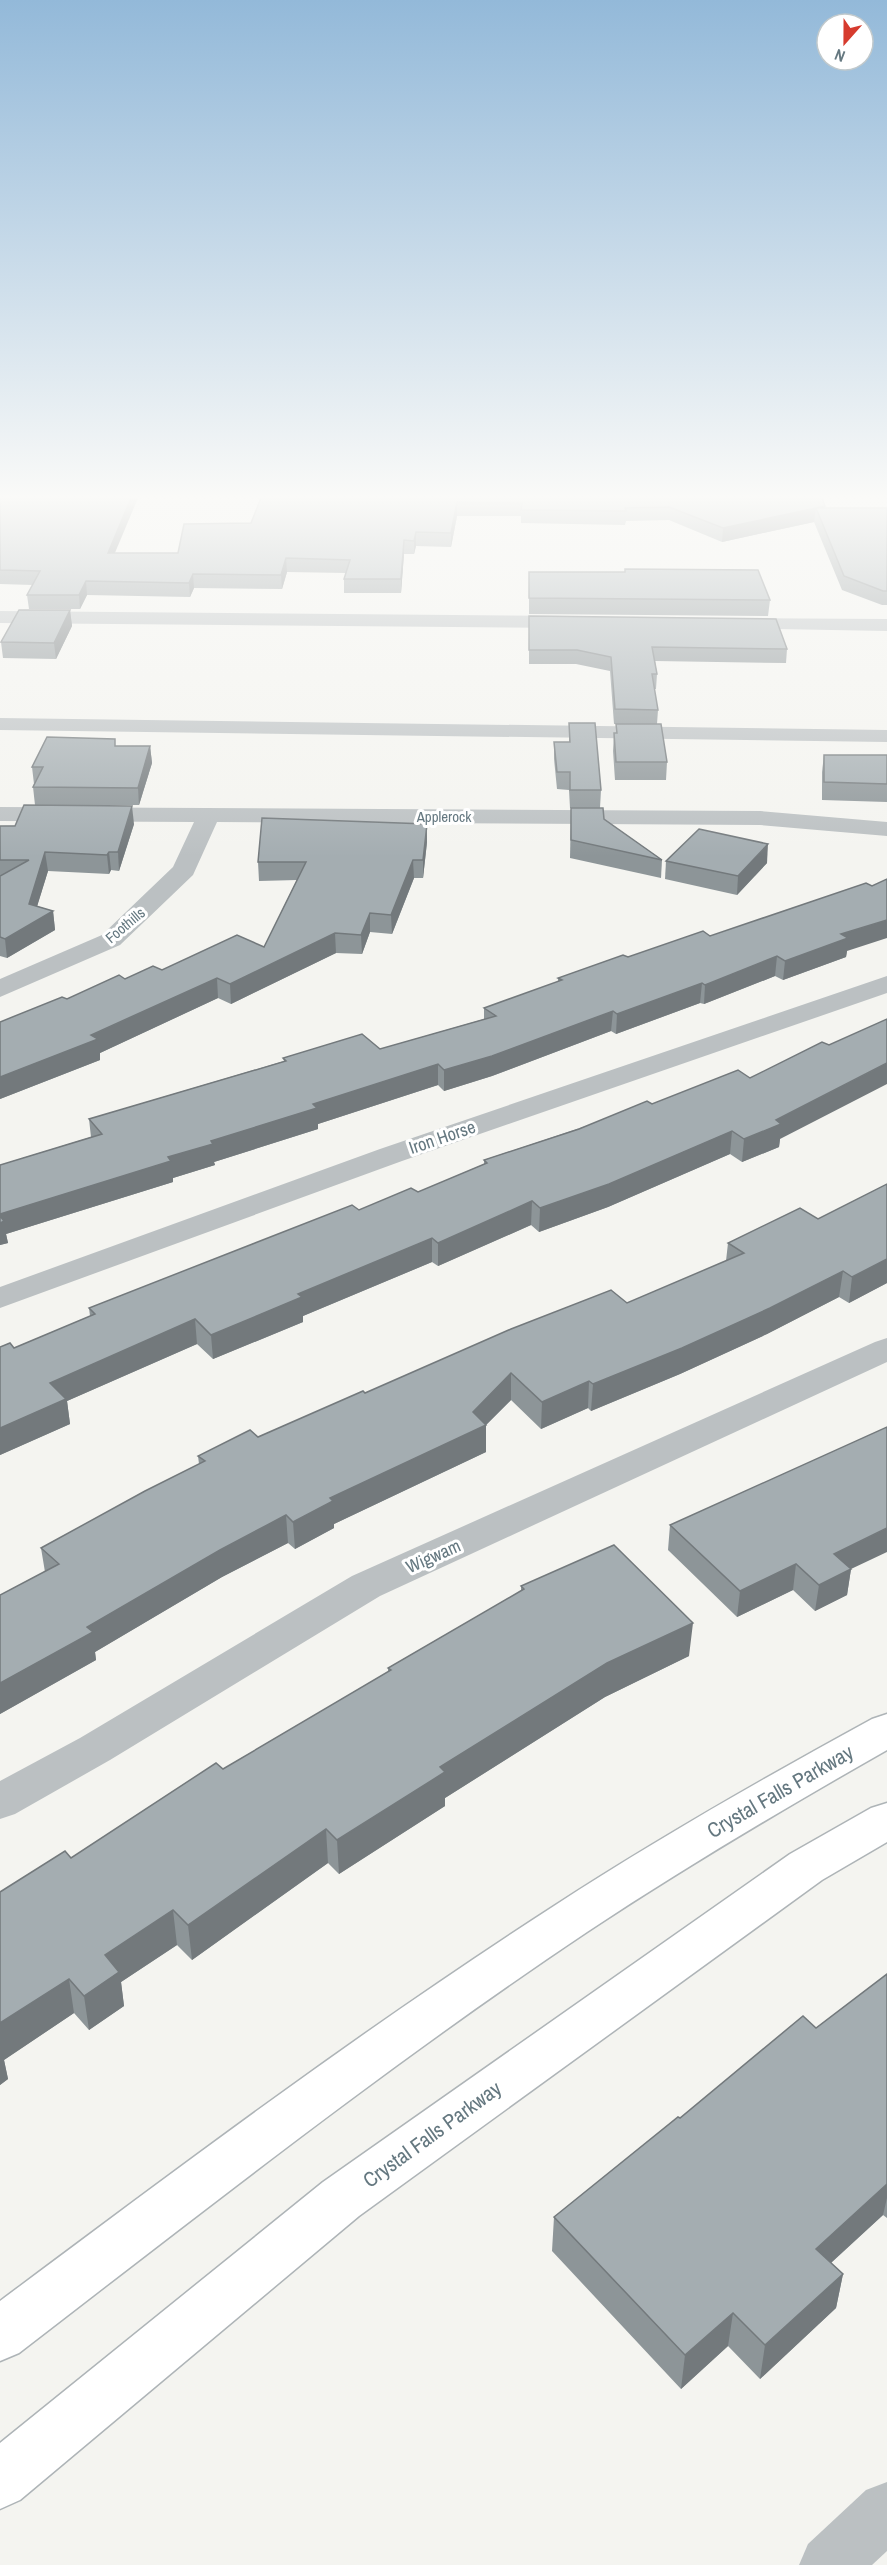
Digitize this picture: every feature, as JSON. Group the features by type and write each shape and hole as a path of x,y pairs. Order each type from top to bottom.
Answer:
{"main road":[{"name":"Crystal Falls Parkway","path":"0,2334 284,2119 528,1947 754,1804 887,1730"},
{"name":"Crystal Falls Parkway","path":"0,2480 341,2199 806,1867 887,1820"}],"street":[{"path":"69,618 591,623"},
{"path":"709,624 887,625"},
{"path":"0,724 887,736"},
{"name":"Applerock","path":"0,814 760,818 887,829"},
{"name":"Foothills","path":"0,989 111,940 184,870 209,815"},
{"name":"Iron Horse","path":"0,1298 391,1155 887,984"},
{"name":"Wigwam","path":"0,1802 95,1749 366,1586 887,1349"},
{"path":"829,2565 887,2511"}],"building":[{"path":"15,618 66,618 54,643 1,642"},
{"path":"529,618 776,619 787,649 652,647 657,674 652,674 658,710 615,709 611,657 577,650 529,650"},
{"path":"569,723 595,723 601,790 570,790 570,772 557,772 554,742 570,742"},
{"path":"616,724 661,724 667,762 616,762 614,733 617,733"},
{"path":"47,737 115,739 115,746 150,746 138,788 33,787 43,767 32,767"},
{"path":"824,755 887,755 887,784 824,782"},
{"path":"24,805 132,806 118,852 109,852 107,855 45,852 29,904 53,911 5,939 0,937 0,876 29,860 0,860 0,826 15,826"},
{"path":"571,808 603,808 604,819 662,860 571,840"},
{"path":"262,818 427,824 423,860 413,860 391,915 370,913 361,935 335,933 230,984 217,978 91,1035 98,1039 0,1077 0,1022 62,997 67,999 119,975 125,979 153,966 162,970 237,935 264,947 306,862 258,862"},
{"path":"699,829 768,844 738,876 666,861"},
{"path":"887,879 887,920 841,934 848,938 785,961 777,956 705,985 702,983 617,1014 613,1011 492,1056 444,1070 438,1064 313,1104 317,1108 211,1141 213,1144 168,1157 171,1161 0,1214 0,1165 102,1134 89,1119 286,1061 283,1058 362,1034 380,1049 496,1016 484,1008 623,955 628,957 703,931 710,936 866,883 872,886"},
{"path":"887,1019 887,1063 776,1120 781,1124 744,1139 732,1131 609,1184 540,1208 532,1201 438,1243 432,1238 298,1294 302,1297 211,1335 195,1319 50,1383 66,1399 0,1428 0,1347 10,1343 14,1348 95,1314 89,1308 352,1205 359,1210 411,1188 418,1192 487,1163 484,1160 579,1129 647,1101 652,1104 738,1070 750,1078 822,1042 829,1045"},
{"path":"887,1184 887,1259 852,1277 843,1271 770,1308 682,1348 593,1384 589,1381 542,1402 511,1373 473,1412 486,1425 330,1498 333,1501 293,1522 286,1515 220,1550 87,1627 93,1632 0,1683 0,1595 59,1564 41,1548 205,1461 198,1456 250,1430 258,1437 511,1329 611,1290 627,1303 744,1253 728,1243 800,1208 818,1219"},
{"path":"887,1427 887,1528 834,1554 851,1569 819,1585 796,1564 740,1591 670,1525"},
{"path":"614,1545 693,1623 607,1663 440,1767 445,1772 337,1840 326,1829 188,1925 173,1910 105,1955 119,1972 84,1996 69,1979 0,2023 0,1892 65,1851 71,1858 216,1763 223,1769 391,1670 388,1668 524,1589 521,1586"},
{"path":"887,1974 887,2184 816,2249 843,2274 765,2345 733,2313 685,2355 554,2217 678,2117 680,2118 803,2016 816,2028"}]}
